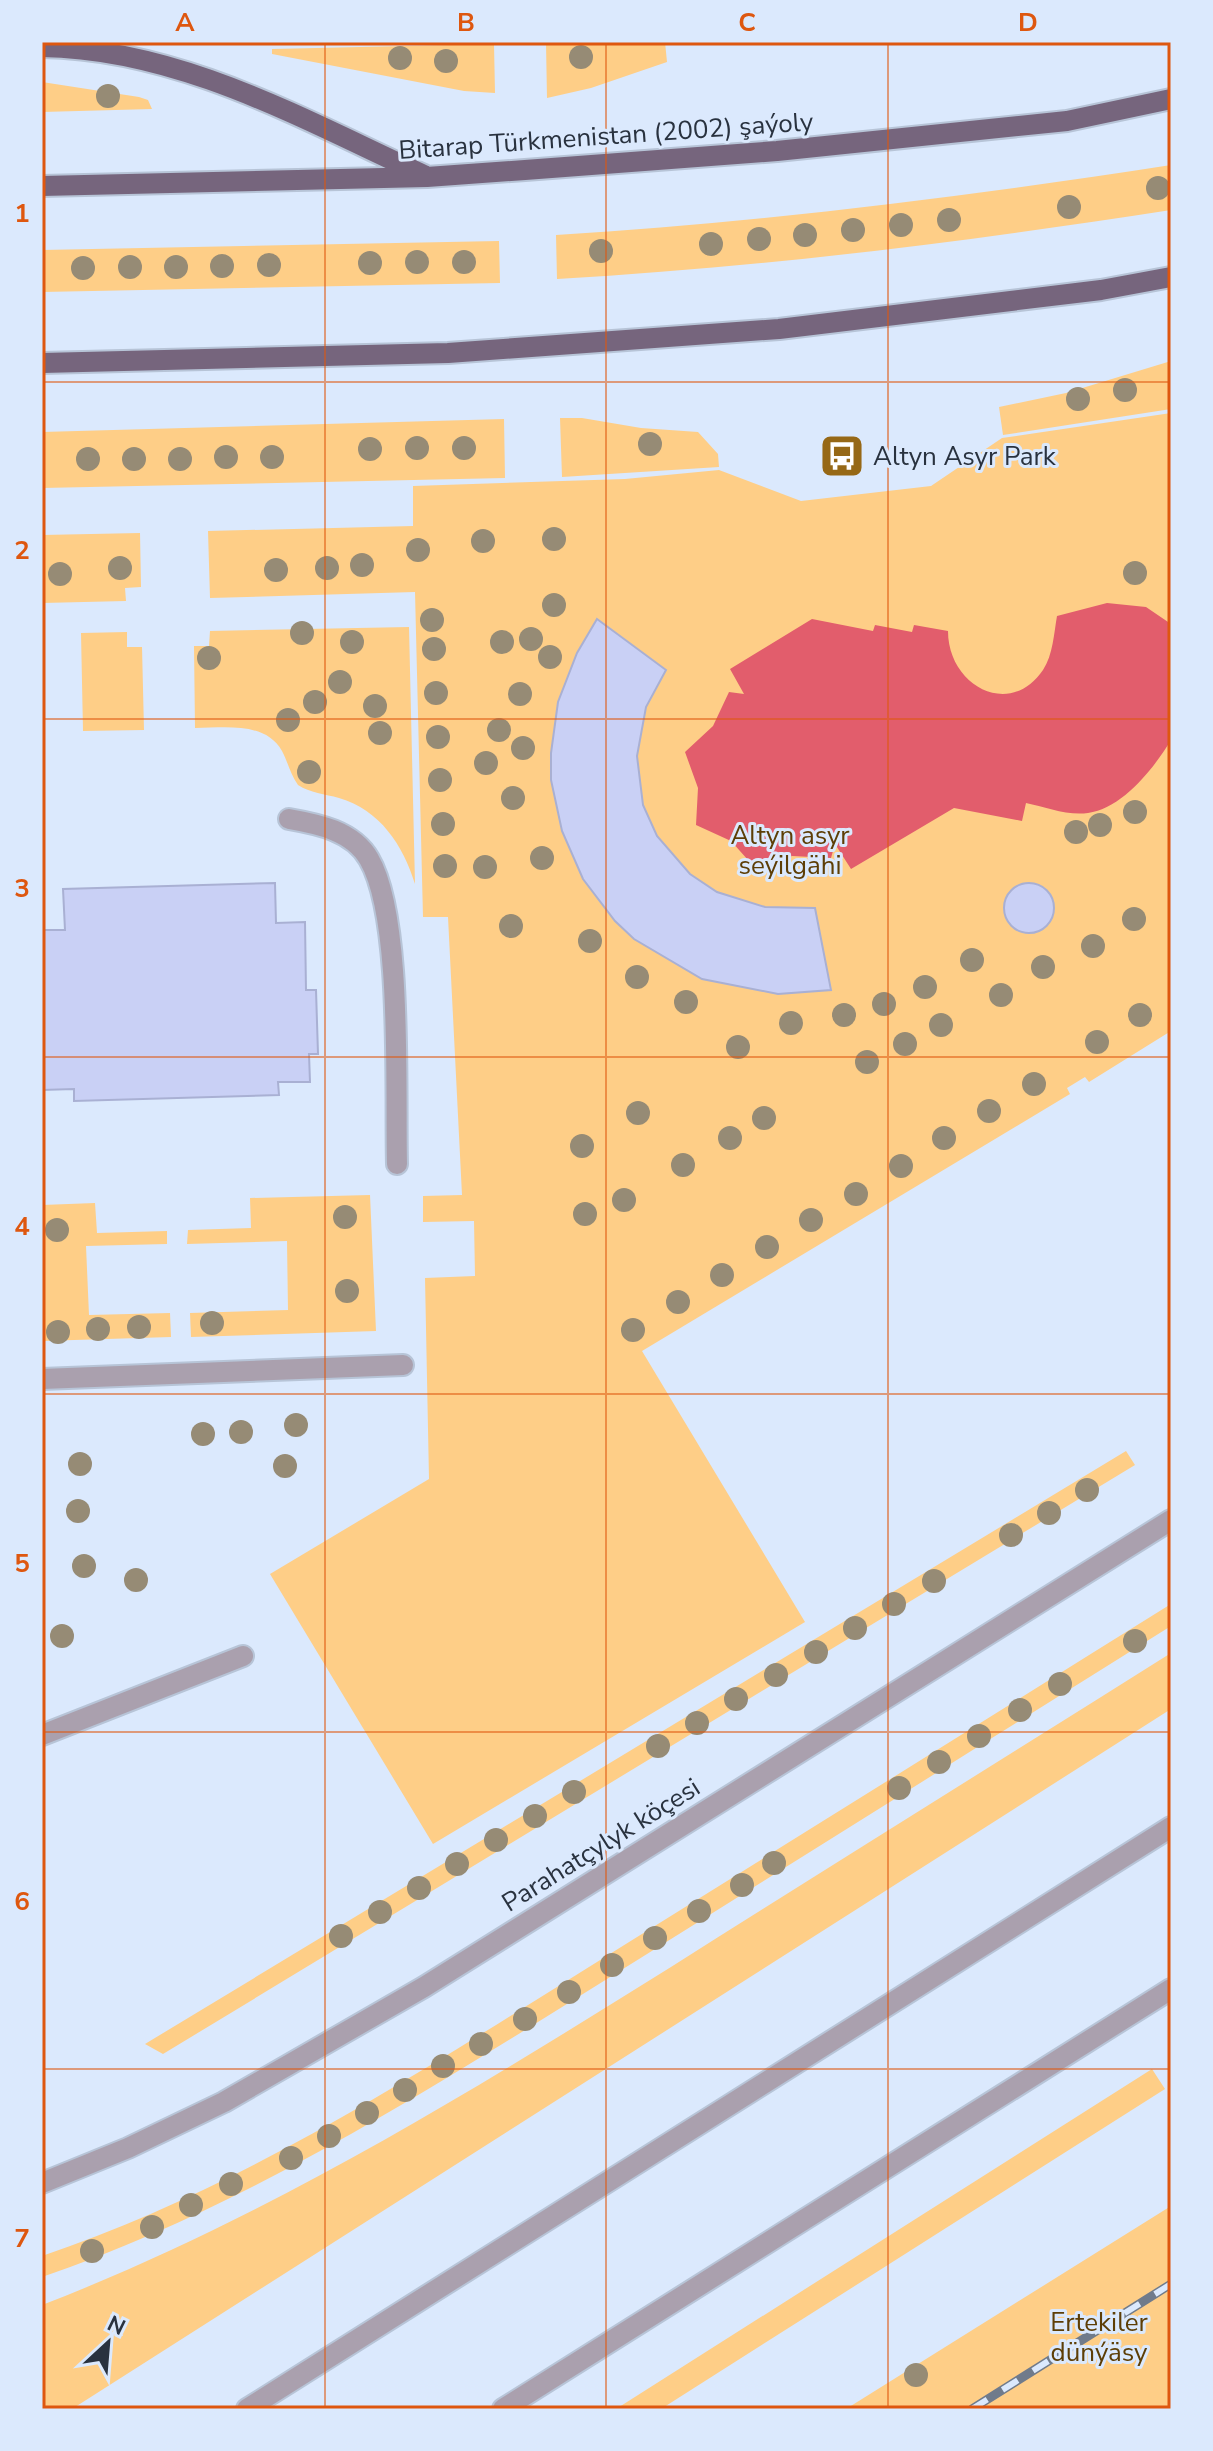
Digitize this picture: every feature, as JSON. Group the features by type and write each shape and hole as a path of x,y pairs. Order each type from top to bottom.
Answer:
{"main road":[{"path":"42,47 124,54 234,87 427,177"},
{"name":"Bitarap Türkmenistan (2002) şaýoly","path":"42,186 427,177 777,151 1067,121 1171,99"},
{"path":"42,363 448,353 779,329 1101,290 1171,277"}],"street":[{"path":"289,819 346,835 368,858 378,884 390,932 397,1164"},
{"path":"42,1379 403,1365"},
{"name":"Parahatçylyk köçesi","path":"42,2183 128,2148 224,2102 411,1995 1171,1520"},
{"path":"42,1735 243,1656"},
{"path":"247,2409 1171,1827"},
{"path":"503,2409 1171,1989"}],"green space":[{"path":"665,42 667,62 591,88 547,98 546,43"},
{"path":"494,44 495,93 464,91 272,54 272,49"},
{"path":"42,82 139,97 148,100 152,109 42,112"},
{"path":"1171,165 1171,210 865,252 712,268 557,279 556,235 864,207"},
{"path":"499,241 500,283 42,292 42,250"},
{"path":"1171,361 1171,409 1003,435 999,407 1066,393"},
{"name":"Altyn asyr seýilgähi","path":"1171,413 1171,1031 1089,1082 1085,1077 1067,1088 1070,1094 642,1351 805,1622 433,1844 270,1574 429,1479 425,1278 475,1276 474,1221 423,1222 423,1196 462,1195 448,917 423,917 415,592 210,598 208,531 413,526 413,486 625,479 719,470 801,501 931,486 1002,438"},
{"path":"560,418 698,432 718,454 719,467 562,477"},
{"path":"504,419 505,478 42,488 42,432"},
{"path":"140,533 141,587 125,588 126,601 42,603 42,535"},
{"path":"409,627 415,884 404,856 378,820 354,804 298,785 275,741 243,728 195,728 194,646 209,646 210,631"},
{"path":"127,632 127,647 142,647 144,730 83,731 81,633"},
{"path":"370,1195 376,1331 191,1337 190,1313 288,1310 287,1241 187,1244 188,1230 251,1228 250,1198"},
{"path":"95,1203 97,1233 167,1231 167,1244 86,1246 89,1315 170,1313 171,1337 42,1341 42,1205"},
{"path":"1126,1451 1135,1465 163,2054 145,2044"},
{"path":"1171,1604 1171,1626 407,2102 337,2142 192,2216 118,2249 42,2277 42,2256 116,2229 188,2197 258,2163 396,2086"},
{"path":"1171,1653 1171,1709 72,2409 42,2409 42,2305 206,2234 442,2107"},
{"path":"1152,2069 1165,2089 661,2409 616,2409"},
{"name":"Ertekiler dünýäsy","path":"1171,2206 1171,2409 846,2409"}],"shaded area":[{"path":"1107,603 1146,607 1171,624 1171,740 1136,785 1101,810 1080,814 1026,803 1022,821 954,808 851,869 835,844 831,858 792,856 757,870 731,841 696,825 698,788 685,752 713,726 729,692 744,694 730,669 812,619 873,631 875,625 912,632 914,625 948,631 958,667 983,690 998,694 1014,692 1029,685 1043,670 1051,651 1057,616"}],"building":[{"path":"597,619 666,670 646,707 637,756 643,805 657,836 690,874 717,892 765,907 815,908 831,990 778,994 702,979 634,939 615,921 583,879 562,831 551,780 551,753 558,702 577,653"},
{"path":"275,883 276,923 305,922 306,990 316,990 318,1054 309,1054 310,1082 278,1082 279,1095 74,1101 74,1089 42,1090 42,930 65,930 63,889"},
{"path":"1029,883 1047,890 1054,908 1047,926 1029,933 1011,926 1004,908 1011,890"}],"railway":[{"path":"972,2409 1171,2284"}],"place":[{"name":"Altyn Asyr Park","path":"842,456"}]}
